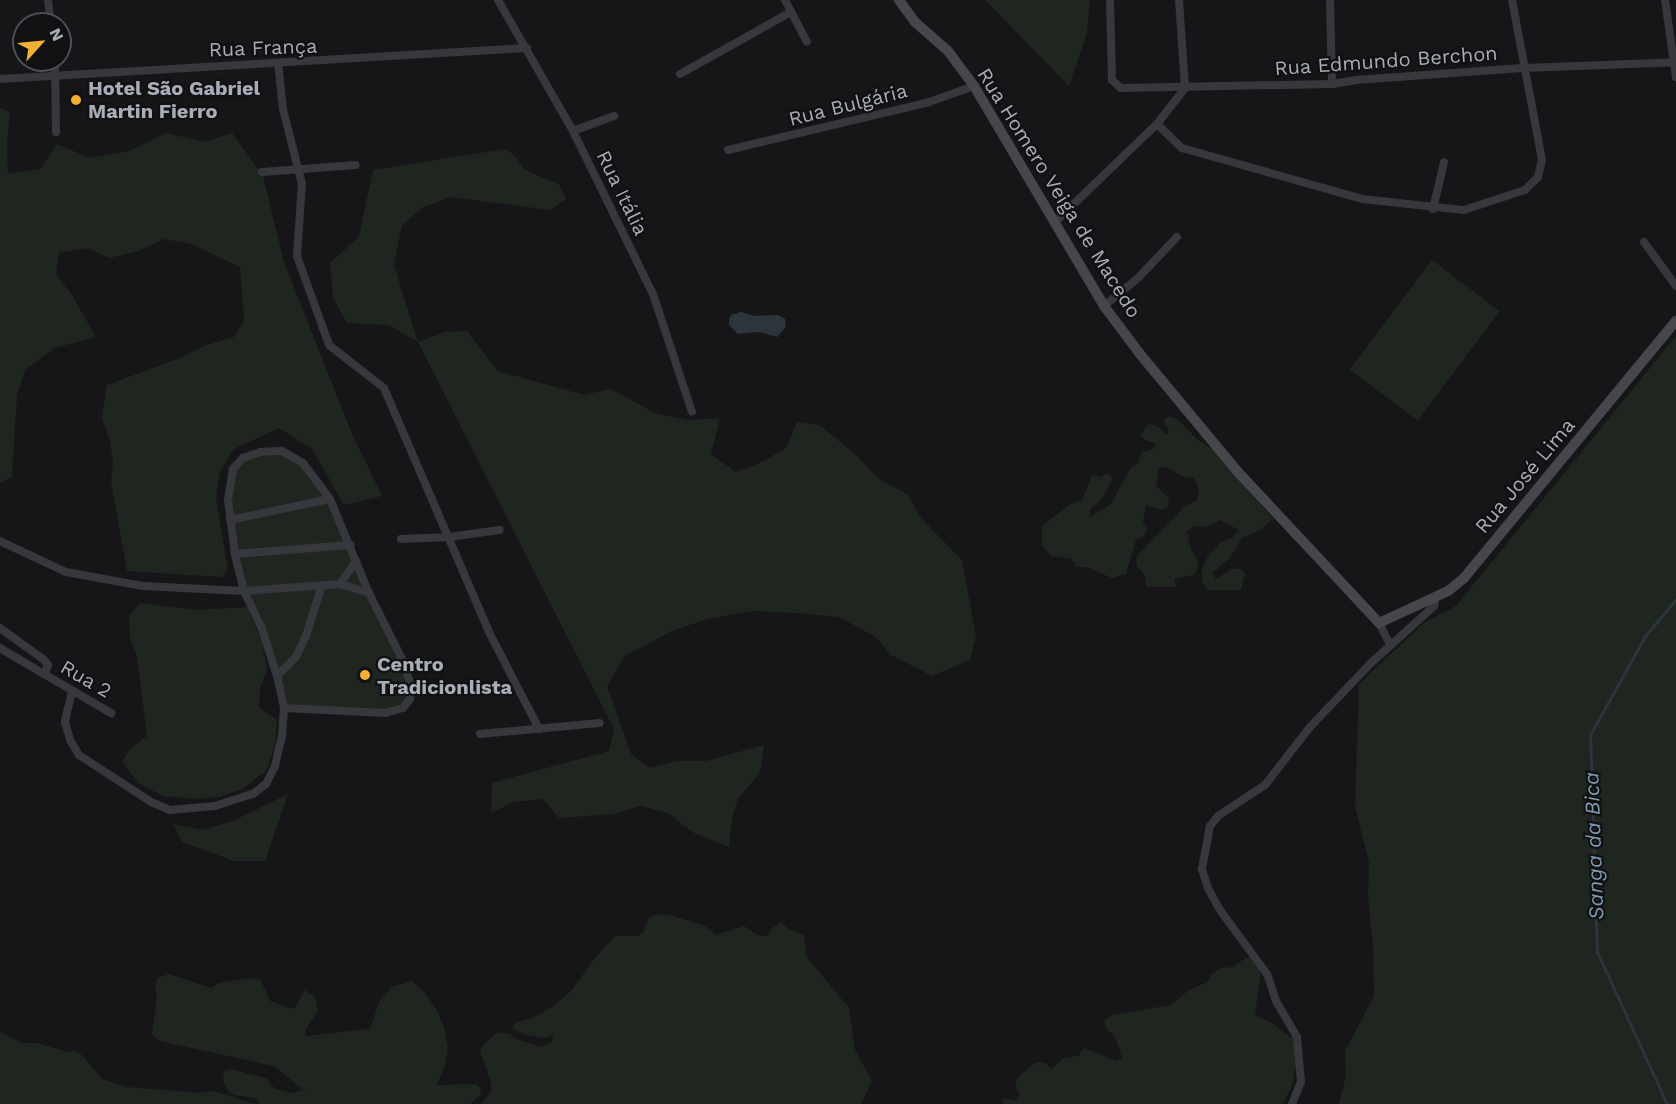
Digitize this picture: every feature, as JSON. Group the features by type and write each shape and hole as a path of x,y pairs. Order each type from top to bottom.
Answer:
{"street":[{"name":"Rua Itália","path":"498,0 573,131 653,294 692,412"},
{"path":"785,0 807,42"},
{"name":"Rua Homero Veiga de Macedo","path":"898,0 915,22 948,51 974,87 1004,132 1054,223 1104,306 1237,471 1379,623"},
{"name":"Rua Edmundo Berchon","path":"1110,0 1112,80 1121,88 1332,84 1356,80 1523,68 1674,62"},
{"path":"1054,223 1157,124 1185,88 1179,0"},
{"path":"1330,0 1332,84"},
{"path":"1157,124 1182,148 1362,199 1433,209 1464,210 1525,190 1538,177 1542,160 1512,0"},
{"path":"1665,0 1676,77"},
{"path":"681,74 791,12"},
{"name":"Rua França","path":"0,79 527,48"},
{"path":"278,63 283,109 299,169 302,204 297,256 329,345 384,388 490,634 539,729"},
{"path":"56,72 56,132"},
{"name":"Rua Bulgária","path":"728,150 928,102 974,87"},
{"path":"573,131 614,116"},
{"path":"1433,209 1444,162"},
{"path":"262,171 356,165"},
{"path":"1104,306 1139,277 1177,237"},
{"path":"1644,242 1676,286"},
{"name":"Rua José Lima","path":"1379,623 1448,591 1464,578 1676,321"},
{"path":"72,691 66,722 70,740 79,754 124,786 170,810 215,806 253,794 266,784 278,756 284,708 278,676 262,629 244,591 235,554 228,500 233,470 243,458 260,452 282,451 303,463 330,499 369,592 403,661 411,685 410,699 403,708 386,713 284,708"},
{"path":"230,520 330,499"},
{"path":"401,539 449,537 500,530"},
{"path":"0,541 66,572 143,586 244,591 340,584 369,592"},
{"path":"235,554 351,545"},
{"path":"340,584 356,561"},
{"path":"278,676 296,657 306,636 322,585"},
{"path":"1292,1104 1301,1082 1297,1037 1276,1001 1267,974 1220,910 1208,888 1202,869 1204,848 1210,826 1218,816 1265,785 1310,727 1390,645 1434,606 1436,596"},
{"path":"1379,623 1390,645"},
{"name":"Rua 2","path":"0,628 47,663 44,674"},
{"name":"Rua 2","path":"0,648 111,713"},
{"path":"480,734 599,723"}],"shaded area":[{"path":"985,0 1090,0 1087,33 1069,86"},
{"path":"0,107 10,113 7,143 8,174 40,169 57,144 90,158 129,151 166,133 205,142 232,133 263,176 284,262 352,434 382,496 344,505 312,449 279,428 234,449 220,471 216,498 228,570 221,577 127,571 111,482 113,462 110,441 102,418 107,385 180,358 206,345 234,337 244,321 240,267 191,244 164,239 139,251 109,258 88,248 59,253 56,275 72,295 96,337 54,348 25,370 17,395 12,477 0,483"},
{"path":"505,149 514,155 525,170 559,184 566,199 550,210 452,197 423,207 402,225 394,265 418,342 389,325 347,323 333,298 330,263 359,237 373,170"},
{"path":"1432,260 1500,311 1417,421 1350,369"},
{"path":"741,312 755,316 778,315 785,319 786,327 777,337 759,332 738,334 729,325 729,320 731,315"},
{"path":"467,331 498,371 584,395 611,389 655,413 688,420 720,418 711,455 736,472 762,462 787,447 797,422 819,425 855,454 878,478 908,495 921,518 962,560 976,636 970,660 932,676 891,655 876,637 839,617 752,611 707,619 672,631 625,656 607,686 631,754 650,768 677,761 706,761 764,745 760,773 738,798 732,818 729,847 694,833 668,813 641,806 614,814 559,818 543,799 513,802 491,813 492,783 609,751 614,729 418,342 444,332"},
{"path":"1676,336 1676,1104 1339,1104 1346,1076 1345,1051 1374,996 1373,946 1368,897 1369,862 1355,806 1359,684 1425,622 1456,606"},
{"path":"1168,416 1177,419 1197,439 1218,453 1273,519 1258,531 1242,538 1230,558 1212,573 1216,579 1231,569 1240,569 1245,573 1241,590 1208,590 1202,582 1202,569 1208,556 1221,542 1231,538 1239,530 1220,520 1207,527 1195,526 1187,531 1191,549 1197,559 1198,567 1194,575 1174,579 1176,587 1147,587 1145,576 1137,566 1136,557 1183,508 1197,500 1199,490 1194,478 1184,477 1166,467 1159,468 1156,485 1169,499 1168,507 1161,510 1146,505 1143,522 1147,530 1144,536 1136,539 1126,574 1112,578 1087,567 1076,567 1072,559 1052,556 1042,546 1042,526 1069,505 1082,500 1092,475 1101,477 1107,473 1113,478 1101,500 1090,509 1090,517 1111,504 1131,467 1138,463 1141,453 1153,449 1155,443 1145,440 1140,435 1148,424 1157,426 1167,435 1169,430 1164,420"},
{"path":"282,451 303,463 330,499 403,661 410,699 403,708 386,713 284,708 277,676 244,591 228,500 233,469 243,458"},
{"path":"140,603 197,610 247,607 262,642 267,670 260,688 259,707 277,720 275,745 267,770 242,789 219,797 194,799 163,796 138,783 122,761 131,748 147,736 137,657 130,638 129,616"},
{"path":"288,794 265,861 234,861 182,842 173,824 203,830 233,821"},
{"path":"657,914 670,915 705,926 716,935 744,926 758,935 767,936 771,929 781,922 789,929 804,935 806,956 849,1008 855,1050 872,1081 861,1104 481,1104 491,1092 491,1082 480,1050 487,1041 498,1032 511,1034 513,1038 541,1047 552,1041 553,1035 544,1038 523,1034 512,1028 515,1023 535,1017 553,1006 571,991 595,958 615,936 637,936 643,933 649,918"},
{"path":"1247,957 1253,960 1261,971 1255,1015 1270,1022 1294,1039 1297,1059 1292,1086 1283,1104 1002,1104 1003,1098 1015,1101 1020,1096 1015,1085 1019,1076 1036,1062 1046,1063 1051,1069 1064,1058 1078,1056 1084,1048 1116,1061 1122,1058 1115,1037 1105,1027 1105,1020 1112,1015 1171,1005 1189,990 1208,982 1211,975 1221,968 1233,967"},
{"path":"169,974 211,988 219,983 251,978 261,981 270,1001 294,1009 305,990 315,997 318,1012 305,1030 306,1036 370,1029 380,1000 392,987 412,981 425,993 438,1012 444,1028 448,1048 445,1065 437,1085 476,1084 481,1088 480,1095 470,1104 260,1104 255,1098 235,1095 229,1092 224,1084 223,1071 231,1069 266,1078 275,1089 293,1093 302,1090 307,1093 274,1066 159,1041 152,1034 157,996 155,985 158,978"},
{"path":"0,1032 21,1043 37,1043 68,1052 74,1051 82,1055 102,1079 127,1087 200,1093 213,1091 255,1104 0,1104"}],"waterway":[{"name":"Sanga da Bica","path":"1667,1104 1597,952 1590,735 1645,636 1676,599"}],"place":[{"name":"Hotel São Gabriel Martin Fierro","path":"76,100"},
{"name":"Centro Tradicionlista","path":"365,675"}]}
